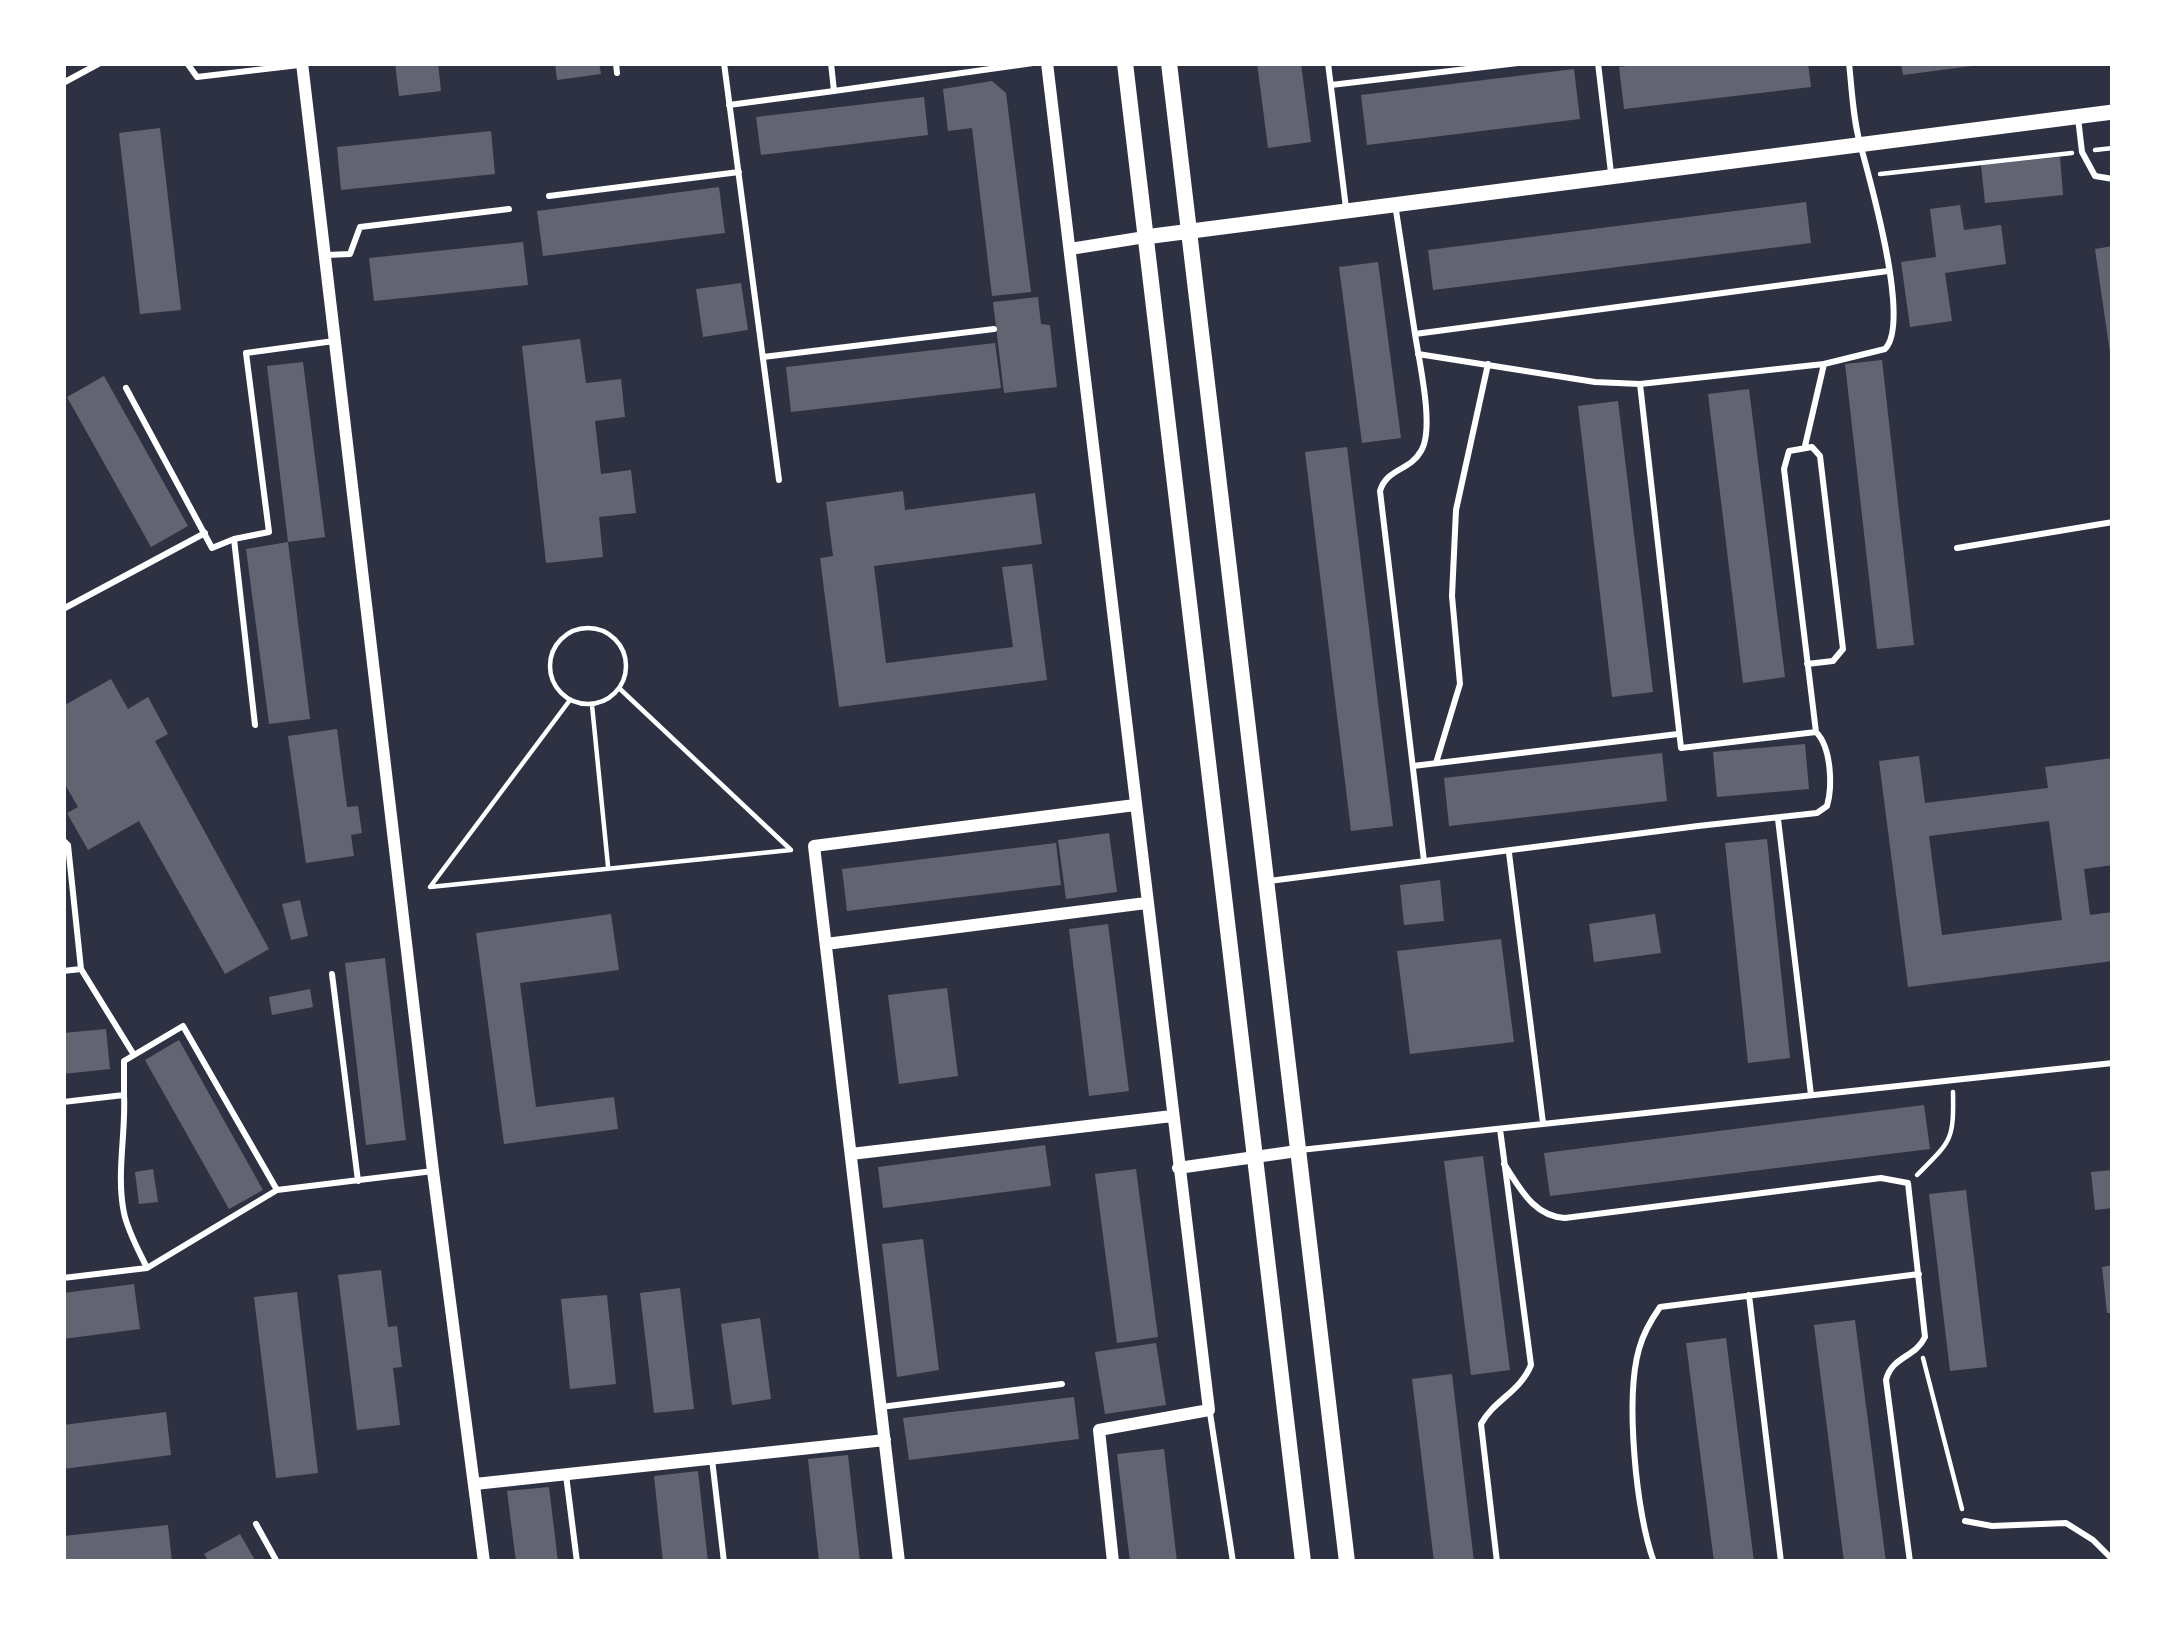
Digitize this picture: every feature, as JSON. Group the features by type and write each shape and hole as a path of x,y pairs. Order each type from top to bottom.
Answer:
{"main road":[{"path":"1125,63 1303,1562"},
{"path":"1168,63 1347,1562"}],"street":[{"path":"1047,63 1209,1410 1099,1430 1113,1562"},
{"path":"303,64 433,1171 484,1562"},
{"path":"1070,249 2113,112"},
{"path":"899,1562 814,846 1135,805"},
{"path":"826,944 1147,903"},
{"path":"851,1154 1172,1116"},
{"path":"1178,1168 1297,1150"},
{"path":"475,1484 885,1440"}],"lane":[{"path":"63,83 100,63"},
{"path":"188,63 197,76 303,64"},
{"path":"616,63 617,73"},
{"path":"724,63 779,480"},
{"path":"831,63 834,91"},
{"path":"729,105 1033,63"},
{"path":"1328,63 1347,210"},
{"path":"1331,85 1518,63"},
{"path":"1598,63 1611,176"},
{"path":"1418,354 1595,382 1640,384 1824,364 1885,349 1891,343 1894,322 1888,271 1871,175 1860,145 1849,63"},
{"path":"2078,117 2082,152 2095,176 2113,179"},
{"path":"549,196 739,172"},
{"path":"1394,203 1427,433 1422,450 1409,464 1389,473 1380,491 1424,861"},
{"path":"323,256 350,254 359,226 509,209"},
{"path":"1415,334 1888,271"},
{"path":"763,357 994,329"},
{"path":"126,388 212,548 269,532 246,353 334,341"},
{"path":"1436,763 1460,684 1452,596 1456,510 1488,364"},
{"path":"1805,446 1824,364"},
{"path":"1640,384 1681,748 1816,732"},
{"path":"1265,882 1778,819 1817,813 1827,806 1831,788 1825,743 1816,732 1784,463 1789,451 1805,446 1816,450 1821,464 1844,649 1833,661 1808,664"},
{"path":"1957,548 2113,522"},
{"path":"63,609 205,533"},
{"path":"234,539 255,724"},
{"path":"1413,766 1679,734"},
{"path":"1778,819 1811,1094"},
{"path":"63,841 68,845 81,969 134,1055"},
{"path":"1509,853 1543,1123"},
{"path":"63,971 81,969"},
{"path":"332,974 358,1181"},
{"path":"147,1268 124,1217 120,1176 126,1136 124,1061 134,1055 184,1026 277,1190"},
{"path":"1297,1150 2113,1063"},
{"path":"63,1102 124,1095"},
{"path":"1497,1562 1480,1424 1518,1388 1531,1365 1500,1129"},
{"path":"1504,1164 1534,1207 1565,1218 1881,1178 1909,1183 1925,1337 1921,1347 1892,1363 1886,1380 1910,1562"},
{"path":"63,1278 147,1268 277,1190 433,1171"},
{"path":"1654,1562 1643,1535 1632,1393 1639,1349 1660,1307 1919,1274"},
{"path":"1749,1295 1781,1562"},
{"path":"881,1407 1062,1384"},
{"path":"1209,1410 1233,1562"},
{"path":"712,1459 724,1562"},
{"path":"566,1474 577,1562"},
{"path":"1965,1521 1992,1526 2066,1523 2113,1560"},
{"path":"256,1524 277,1562"}],"path":[{"path":"1871,175 2113,148"},
{"path":"578,628 604,631 622,650 626,662 620,688 592,705 570,700 560,692 549,668 556,643 578,628"},
{"path":"570,700 430,887 791,850 620,688"},
{"path":"592,705 609,869"},
{"path":"1909,1183 1954,1132 1953,1080"},
{"path":"1921,1347 1965,1521"}],"building":[{"path":"395,63 438,63 441,91 399,96"},
{"path":"555,63 599,63 601,74 557,80"},
{"path":"1257,63 1301,63 1311,142 1268,148"},
{"path":"1808,63 1811,87 1624,109 1619,67"},
{"path":"1901,63 1972,63 1972,66 1903,75"},
{"path":"1574,69 1580,119 1367,145 1361,95"},
{"path":"992,81 1006,93 1031,292 992,296 972,128 948,131 943,89"},
{"path":"924,97 928,135 761,155 756,117"},
{"path":"160,128 181,310 140,314 119,133"},
{"path":"491,131 495,174 341,190 337,147"},
{"path":"2060,157 2063,195 1985,203 1981,165"},
{"path":"719,187 725,233 543,256 537,211"},
{"path":"1806,202 1811,243 1433,290 1428,250"},
{"path":"1960,205 1964,230 2001,225 2006,264 1945,273 1952,321 1910,327 1901,262 1936,257 1930,209"},
{"path":"523,242 528,285 374,301 369,258"},
{"path":"2113,246 2113,352 2110,353 2095,249"},
{"path":"1378,262 1401,438 1362,443 1339,267"},
{"path":"741,283 748,330 703,337 696,289"},
{"path":"1038,297 1041,324 1050,325 1057,387 1004,393 993,302"},
{"path":"580,339 586,383 621,379 625,417 595,421 601,474 631,470 636,513 599,517 603,557 546,563 522,346"},
{"path":"995,343 1001,388 791,412 786,367"},
{"path":"1882,360 1914,645 1877,649 1845,364"},
{"path":"303,362 325,537 288,542 267,366"},
{"path":"104,376 188,526 151,547 67,397"},
{"path":"1749,389 1785,677 1743,683 1708,394"},
{"path":"1618,401 1653,692 1612,697 1578,406"},
{"path":"1347,447 1393,826 1351,831 1305,452"},
{"path":"903,491 905,510 1035,493 1042,544 874,566 886,663 1013,647 1002,567 1032,564 1047,680 839,707 820,558 833,556 826,502"},
{"path":"288,542 310,719 269,724 246,549"},
{"path":"111,679 128,709 148,697 168,734 155,741 269,949 225,974 139,821 88,850 67,813 78,807 63,781 63,706"},
{"path":"337,729 347,807 358,806 362,833 351,835 354,856 306,863 288,736"},
{"path":"1805,744 1809,789 1717,797 1713,752"},
{"path":"1662,753 1667,801 1449,826 1444,778"},
{"path":"1919,756 1925,803 2048,788 2045,767 2113,758 2113,865 2084,869 2090,915 2113,912 2113,961 1908,987 1879,761","holes":["2049,821 2062,920 1942,935 1929,836"]},
{"path":"1109,833 1117,892 1066,899 1058,840"},
{"path":"1767,839 1790,1058 1748,1063 1725,843"},
{"path":"1056,843 1061,885 847,911 842,869"},
{"path":"1440,880 1444,921 1404,925 1400,885"},
{"path":"300,900 308,936 291,940 282,904"},
{"path":"611,914 619,970 520,983 536,1107 614,1097 618,1129 504,1144 476,933"},
{"path":"1655,914 1661,953 1594,962 1589,924"},
{"path":"1108,924 1129,1091 1089,1096 1069,929"},
{"path":"1501,939 1514,1042 1410,1054 1397,951"},
{"path":"385,958 406,1140 366,1145 345,963"},
{"path":"947,988 958,1076 899,1084 888,995"},
{"path":"310,989 313,1007 272,1015 269,997"},
{"path":"106,1029 110,1069 63,1074 63,1033"},
{"path":"179,1040 263,1190 229,1209 145,1060"},
{"path":"1924,1105 1930,1149 1550,1196 1544,1153"},
{"path":"1045,1145 1051,1186 883,1208 878,1167"},
{"path":"1483,1156 1510,1370 1471,1375 1444,1161"},
{"path":"153,1169 158,1202 139,1204 135,1172"},
{"path":"1136,1169 1158,1337 1117,1343 1095,1174"},
{"path":"2113,1170 2113,1208 2095,1210 2091,1172"},
{"path":"1966,1190 1987,1367 1950,1371 1929,1194"},
{"path":"923,1239 939,1370 897,1377 882,1244"},
{"path":"2113,1265 2113,1313 2107,1313 2102,1267"},
{"path":"381,1270 388,1327 397,1326 402,1367 393,1368 400,1425 357,1430 338,1275"},
{"path":"134,1284 140,1329 63,1339 63,1293"},
{"path":"680,1288 694,1409 654,1413 640,1293"},
{"path":"297,1292 318,1473 276,1478 254,1297"},
{"path":"607,1295 616,1384 570,1389 561,1299"},
{"path":"760,1318 771,1399 732,1405 721,1324"},
{"path":"1855,1320 1886,1562 1844,1562 1814,1325"},
{"path":"1726,1338 1754,1562 1714,1562 1686,1343"},
{"path":"1156,1343 1166,1405 1105,1414 1095,1352"},
{"path":"1452,1374 1474,1562 1434,1562 1412,1379"},
{"path":"1074,1397 1079,1439 909,1460 903,1418"},
{"path":"166,1412 171,1455 63,1469 63,1425"},
{"path":"1164,1449 1177,1562 1130,1562 1117,1454"},
{"path":"848,1455 860,1562 819,1562 808,1459"},
{"path":"698,1471 708,1562 663,1562 654,1476"},
{"path":"549,1487 558,1562 516,1562 507,1491"},
{"path":"168,1525 172,1562 63,1562 63,1536"},
{"path":"240,1534 256,1562 209,1562 204,1554"}]}
